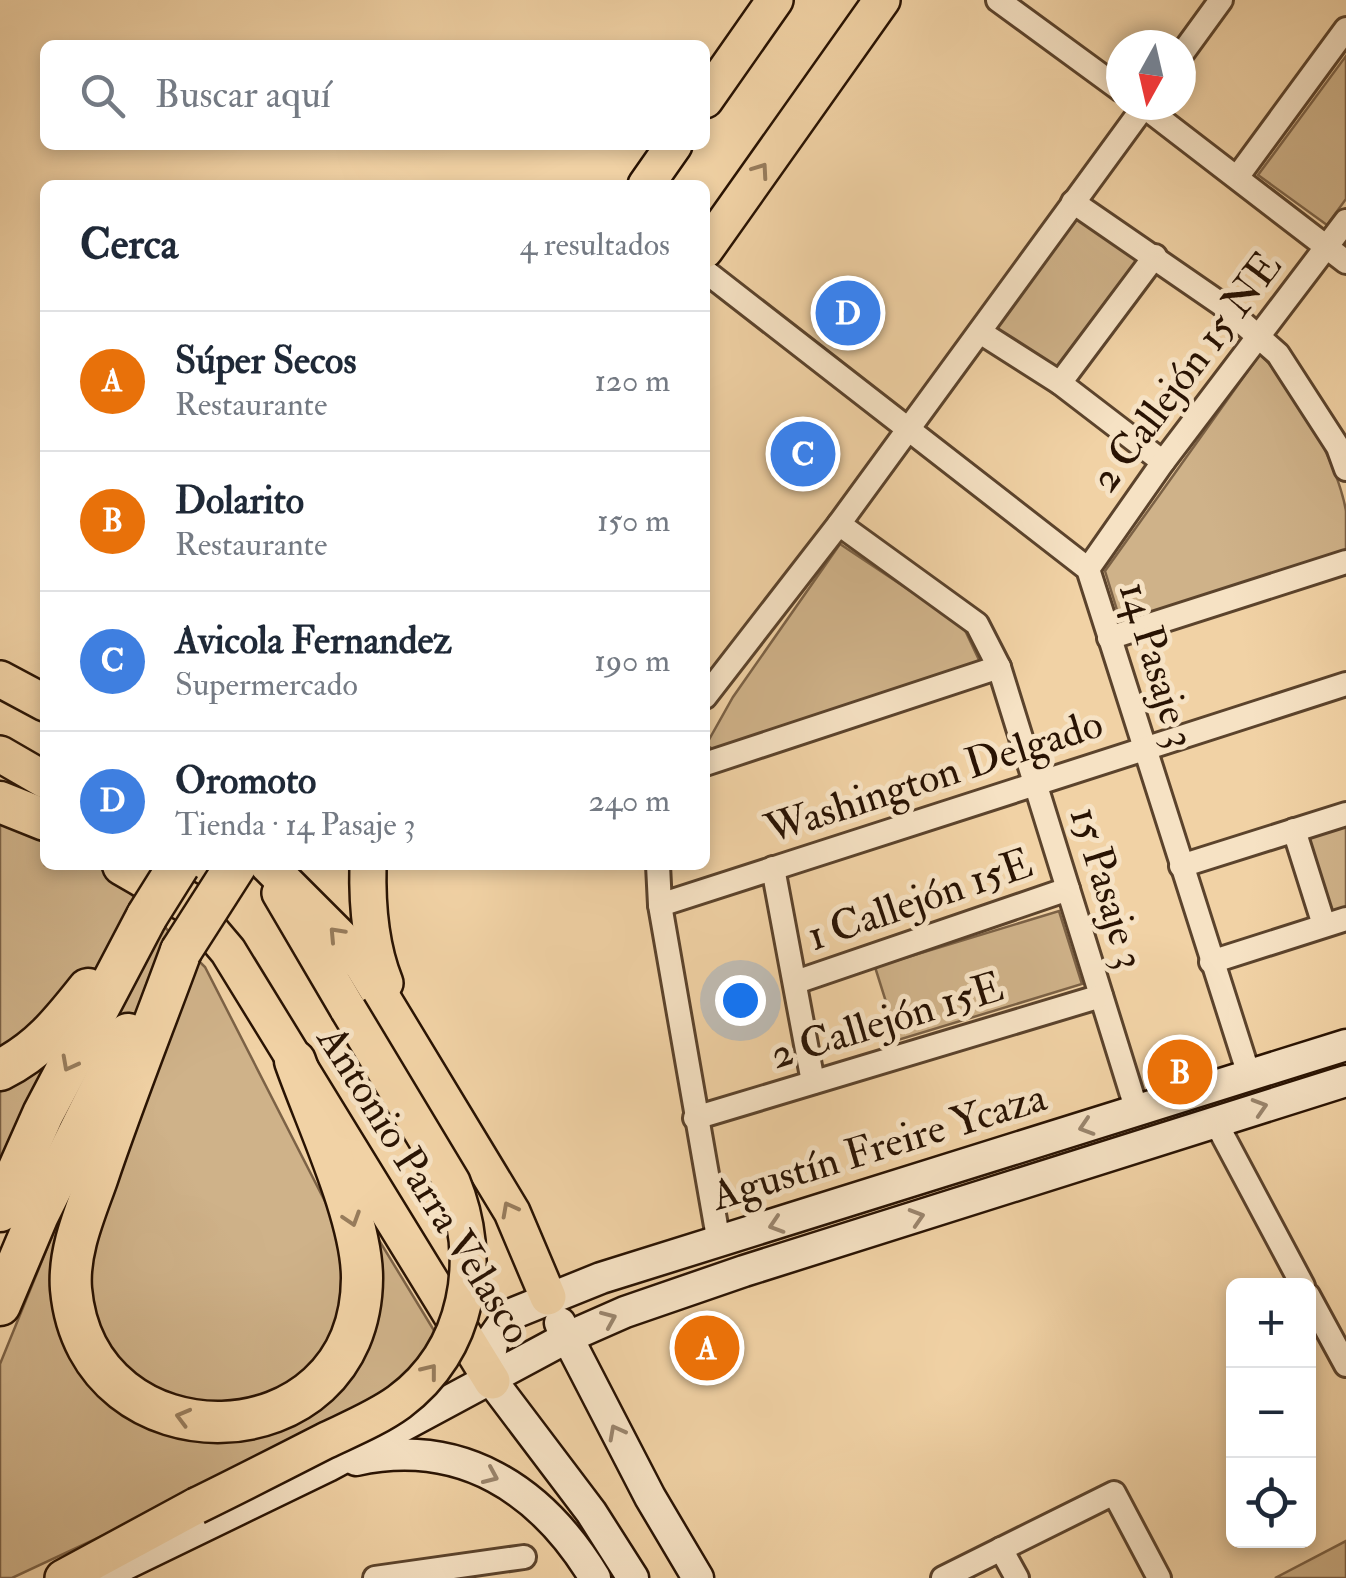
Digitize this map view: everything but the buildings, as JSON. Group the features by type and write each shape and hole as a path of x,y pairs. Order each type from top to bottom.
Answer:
{"highway":[{"path":"0,802 40,818"},
{"path":"138,870 183,884"},
{"path":"15,1207 233,870"},
{"path":"0,1070 25,1058 49,1038 147,916 183,884"},
{"path":"0,1305 15,1207 43,1114 147,916"},
{"path":"181,951 88,1204 70,1285 74,1310 89,1351 122,1388 159,1410 186,1420 214,1424 267,1416 313,1390 330,1372 352,1330 362,1282 356,1229 295,1061"}],"main road":[{"path":"710,93 775,0"},
{"path":"710,243 882,0"},
{"path":"650,180 670,150"},
{"path":"0,668 40,674"},
{"path":"0,679 40,700"},
{"path":"0,754 40,777"},
{"name":"Antonio Parra Velasco","path":"160,870 183,884 492,1381 591,1512 633,1578"},
{"path":"63,1578 400,1401 434,1369 460,1317 470,1252 462,1207 452,1182 269,870"},
{"name":"Antonio Parra Velasco","path":"271,870 340,937 362,966 512,1212 548,1298"},
{"path":"368,870 372,936 382,974 410,1044"},
{"name":"Agustín Freire Ycaza","path":"492,1381 489,1354 497,1329 509,1315 548,1298 1346,1044"},
{"name":"Agustín Freire Ycaza","path":"97,1578 328,1466 566,1338 625,1312 1346,1081"},
{"path":"548,1298 650,1497 698,1578"},
{"path":"328,1466 400,1454 470,1466 532,1499 575,1544 596,1578"},
{"path":"650,1497 711,1578"},
{"path":"591,1512 609,1578"}],"street":[{"path":"998,0 1106,79"},
{"path":"1196,34 1221,0"},
{"path":"1238,176 1346,30"},
{"path":"710,692 839,524 1132,120"},
{"path":"1163,120 1346,262"},
{"path":"1074,202 1220,304 1278,354 1338,447 1346,469"},
{"name":"2 Callejón 15 NE","path":"1088,569 1163,462 1346,222"},
{"path":"1060,383 1155,256"},
{"name":"14 Pasaje 3","path":"710,274 1088,569 1249,1075"},
{"path":"980,332 1060,383 1163,462"},
{"name":"15 Pasaje 3","path":"839,524 977,624 999,667 1136,1111"},
{"path":"1110,638 1346,562"},
{"path":"710,762 999,667"},
{"name":"Washington Delgado","path":"660,905 1346,684"},
{"path":"1181,866 1346,814"},
{"path":"1210,962 1335,922 1294,830"},
{"path":"773,868 814,1082"},
{"path":"658,870 660,905 720,1242"},
{"name":"1 Callejón 15E","path":"796,982 1068,890"},
{"name":"2 Callejón 15E","path":"696,1118 1101,996"},
{"path":"1215,1121 1299,1278"},
{"path":"1316,1310 1346,1365"},
{"path":"944,1578 1114,1493 1159,1578"},
{"path":"1001,1550 1018,1578"},
{"path":"375,1578 524,1557"}],"shaded area":[{"path":"1346,56 1346,199 1327,225 1258,175"},
{"path":"1078,217 1138,260 1057,368 995,329"},
{"path":"1260,354 1301,406 1334,470 1346,511 1346,551 1121,623 1105,571"},
{"path":"840,544 963,626 980,662 713,749 710,738 733,697"},
{"path":"0,823 40,840 40,870 103,870 116,879 205,967 332,1215 371,1227 441,1342 406,1386 166,1506 12,1578 0,1578 0,1364 92,1138 35,1106 0,1182"},
{"path":"1346,825 1346,907 1330,912 1306,838"},
{"path":"1059,911 1082,984 898,1040 875,967"},
{"path":"1346,1541 1346,1578 1275,1578"}],"place":[{"name":"Oromoto","path":"848,313"},
{"name":"Avicola Fernandez","path":"803,454"},
{"name":"Dolarito","path":"1180,1072"},
{"name":"Súper Secos","path":"707,1348"}]}
